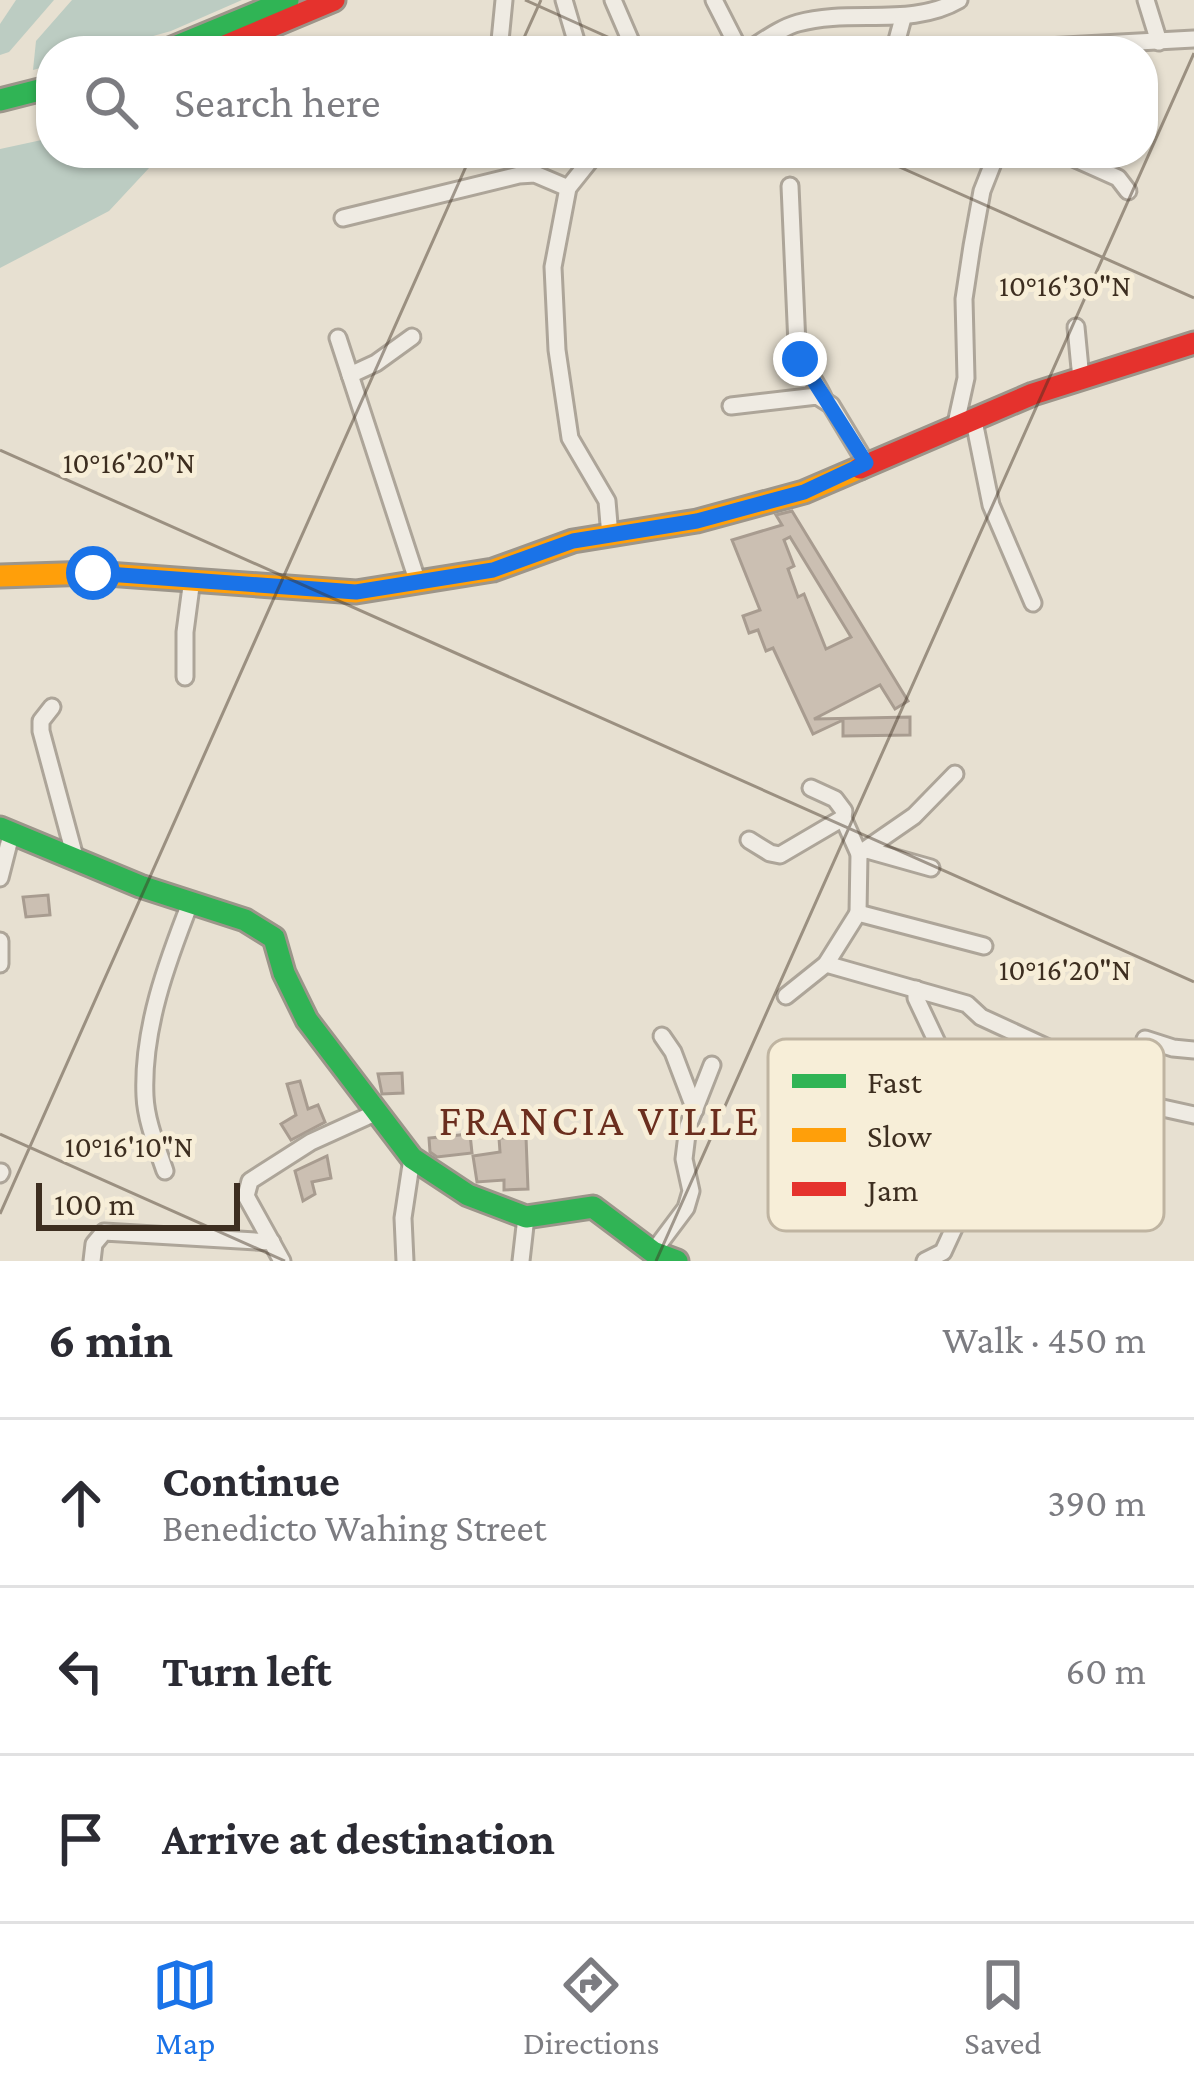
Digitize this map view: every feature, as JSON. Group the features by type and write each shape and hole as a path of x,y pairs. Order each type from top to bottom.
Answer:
{"street":[{"path":"201,36 288,0"},
{"path":"249,36 334,0"},
{"path":"500,36 504,0"},
{"path":"564,0 575,36"},
{"path":"613,0 628,36"},
{"path":"714,0 735,36"},
{"path":"773,36 799,23 856,15 903,17 920,5 959,0"},
{"path":"1146,0 1157,36"},
{"path":"898,36 903,17"},
{"path":"1158,39 1194,40"},
{"path":"0,100 36,91"},
{"path":"0,116 36,108"},
{"path":"584,168 568,188 553,267 557,350 570,438 607,501 610,536"},
{"path":"991,168 982,190 964,299 964,425 1034,603"},
{"path":"1096,168 1118,178 1128,191"},
{"path":"343,218 519,175 535,174 568,188"},
{"path":"790,186 797,345 804,369 866,463"},
{"path":"1076,328 1081,379"},
{"path":"350,375 412,337"},
{"path":"338,338 418,583"},
{"path":"0,576 93,573 356,592 493,570 573,541 697,521 804,492 1033,394 1194,343"},
{"path":"731,406 824,399"},
{"path":"185,677 192,579"},
{"path":"52,707 41,721 41,731 75,857"},
{"path":"863,852 914,816 955,774"},
{"path":"785,996 826,964 858,913 863,852 843,818 841,803 811,788"},
{"path":"749,840 780,854 843,818"},
{"path":"0,878 6,831 140,886 244,920 274,938 284,974 307,1020 412,1158 468,1195 526,1217 593,1208 653,1252 676,1261"},
{"path":"863,852 931,868"},
{"path":"165,1171 145,1100 147,1053 163,974 191,901"},
{"path":"858,913 984,946"},
{"path":"0,941 0,964"},
{"path":"826,964 968,1004 982,1017 1028,1039"},
{"path":"916,989 937,1039"},
{"path":"662,1036 695,1110"},
{"path":"1164,1045 1194,1050"},
{"path":"653,1252 686,1208 691,1191 685,1144 712,1065"},
{"path":"1164,1108 1194,1114"},
{"path":"282,1261 246,1196 250,1180 311,1142 375,1113"},
{"path":"405,1261 403,1218 412,1158"},
{"path":"521,1261 526,1217"},
{"path":"926,1261 936,1258 954,1231"},
{"path":"92,1261 94,1244 104,1232 272,1242"}],"shaded area":[{"path":"16,0 54,0 9,52 0,55 0,24"},
{"path":"72,0 242,0 153,36 40,36"},
{"path":"36,141 36,168 149,168 109,211 0,268 0,149"}],"building":[{"path":"792,511 908,701 895,709 880,685 814,719 910,717 910,735 843,736 843,720 813,734 773,648 766,651 758,630 749,633 743,616 760,610 732,540 782,525 776,515","holes":["790,537 851,637 826,649 804,594 798,597 784,540"]},
{"path":"48,895 50,915 26,917 23,897"},
{"path":"402,1073 403,1093 382,1094 378,1074"},
{"path":"300,1081 308,1109 318,1105 325,1122 291,1140 281,1124 296,1115 287,1084"},
{"path":"470,1134 472,1153 437,1157 430,1152 429,1138"},
{"path":"526,1137 528,1189 504,1190 504,1180 477,1182 473,1156 500,1152 499,1138"},
{"path":"327,1156 331,1178 312,1182 315,1194 303,1201 295,1171"}],"traffic: fast":[{"path":"201,36 288,0"},
{"path":"0,100 36,91"},
{"path":"0,828 140,886 245,920 274,938 284,973 307,1020 412,1158 468,1195 526,1217 593,1207 653,1252 677,1261"}],"traffic: slow":[{"path":"0,576 93,573 356,592 493,570 573,541 697,521 804,492 860,468"}],"traffic: jam":[{"path":"249,36 334,0"},
{"path":"860,468 1033,394 1194,343"}],"district":[{"name":"FRANCIA VILLE","path":"600,1120"}],"route":[{"path":"93,573 356,592 387,590 493,570 573,541 697,521 804,492 866,463 800,359"}]}
